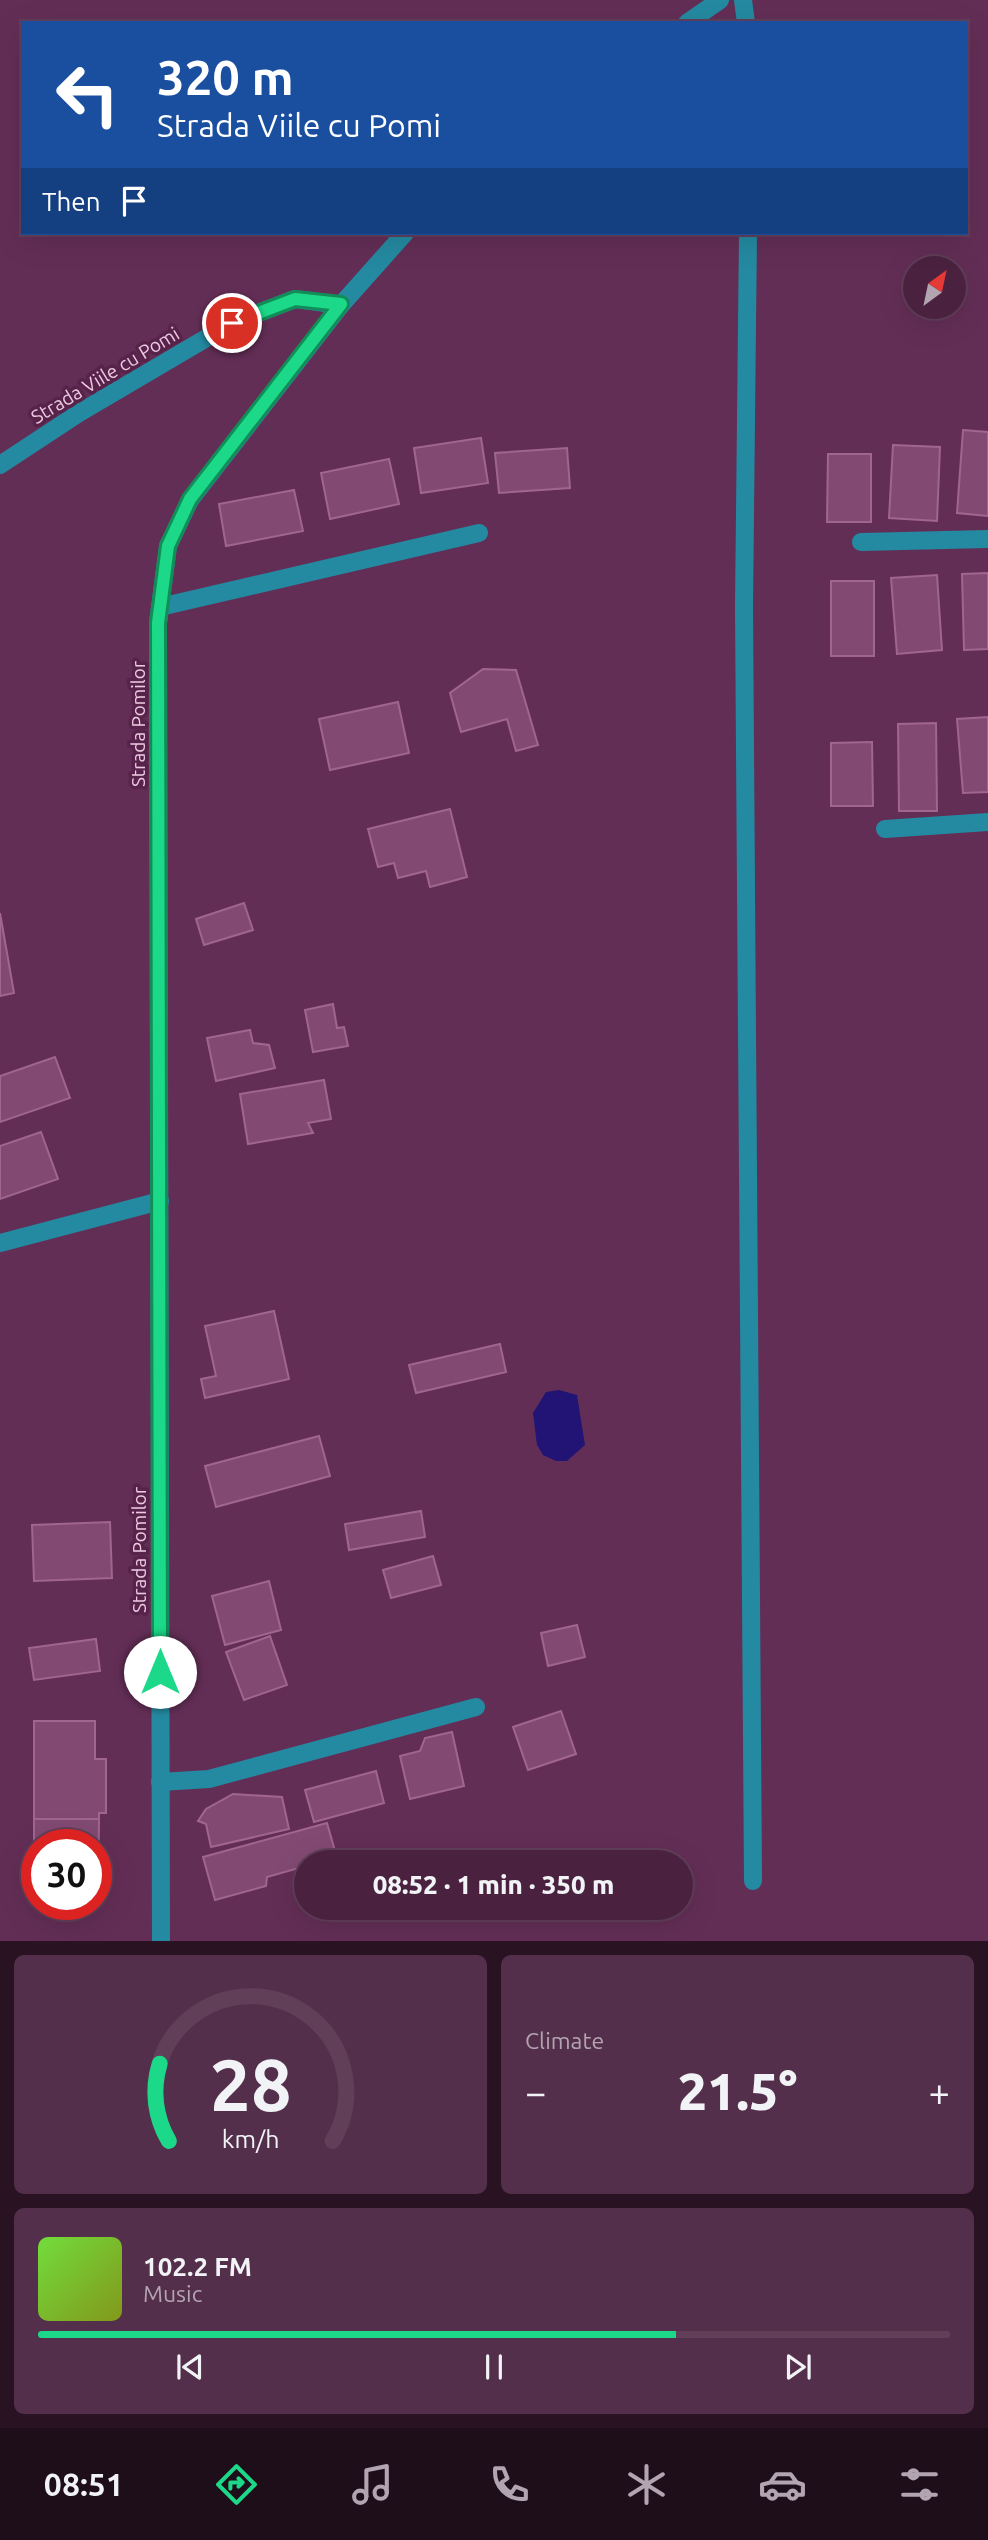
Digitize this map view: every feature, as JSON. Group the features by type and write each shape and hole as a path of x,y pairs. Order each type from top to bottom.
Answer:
{"street":[{"path":"690,21 720,0"},
{"path":"743,0 746,21"},
{"path":"341,304 403,235"},
{"path":"748,235 744,607 753,1881"},
{"name":"Strada Viile cu Pomi","path":"0,465 79,413 232,323 295,299 341,304"},
{"name":"Strada Pomilor","path":"161,1941 158,623 168,546 190,499 341,304"},
{"path":"160,607 479,533"},
{"path":"861,542 988,539"},
{"path":"885,829 988,822"},
{"path":"0,1243 160,1201"},
{"path":"160,1782 209,1779 475,1707"}],"shaded area":[{"path":"559,1390 577,1395 585,1445 567,1461 556,1461 543,1455 537,1445 533,1413 546,1392"}],"building":[{"path":"963,430 988,432 988,516 957,513"},
{"path":"481,438 488,483 421,493 414,448"},
{"path":"893,445 940,447 937,521 889,518"},
{"path":"567,448 570,488 499,493 495,453"},
{"path":"828,454 871,454 871,522 827,522"},
{"path":"389,459 399,504 330,519 321,473"},
{"path":"294,490 303,531 226,546 219,504"},
{"path":"988,573 988,649 964,650 962,574"},
{"path":"937,575 942,650 897,654 891,578"},
{"path":"831,581 874,581 874,656 831,656"},
{"path":"483,669 516,670 538,745 516,751 507,719 461,732 450,693"},
{"path":"398,702 409,753 330,770 319,719"},
{"path":"988,717 988,792 963,793 957,719"},
{"path":"936,723 937,811 899,811 898,724"},
{"path":"872,742 873,806 831,806 831,743"},
{"path":"450,809 467,877 430,887 426,871 398,878 394,863 378,867 368,829"},
{"path":"244,903 253,930 204,945 196,919"},
{"path":"0,913 14,993 0,996"},
{"path":"333,1004 337,1028 344,1027 348,1046 313,1052 305,1010"},
{"path":"250,1030 253,1043 269,1045 275,1068 216,1081 207,1038"},
{"path":"55,1057 70,1098 0,1122 0,1076"},
{"path":"324,1080 331,1119 308,1123 313,1133 248,1144 240,1094"},
{"path":"41,1132 58,1179 0,1199 0,1146"},
{"path":"274,1311 289,1379 205,1398 201,1379 216,1376 205,1326"},
{"path":"500,1344 506,1372 416,1393 409,1365"},
{"path":"319,1436 330,1476 216,1507 205,1466"},
{"path":"421,1511 425,1537 349,1550 345,1524"},
{"path":"110,1522 112,1578 34,1581 32,1525"},
{"path":"433,1556 441,1585 391,1598 383,1570"},
{"path":"269,1581 281,1630 225,1645 212,1596"},
{"path":"577,1625 585,1657 548,1666 541,1633"},
{"path":"270,1636 287,1685 244,1700 226,1652"},
{"path":"96,1639 100,1671 34,1680 29,1648"},
{"path":"561,1711 576,1754 528,1770 513,1727"},
{"path":"34,1721 95,1721 95,1759 106,1759 106,1813 99,1813 99,1819 34,1819"},
{"path":"452,1732 464,1786 410,1799 400,1756 420,1751 425,1738"},
{"path":"376,1771 384,1803 314,1822 305,1790"},
{"path":"233,1794 282,1797 289,1829 211,1847 206,1824 198,1821 206,1809"},
{"path":"34,1819 99,1819 99,1829 34,1829"},
{"path":"327,1823 335,1850 294,1850 294,1869 267,1877 266,1886 215,1900 203,1857"}],"route":[{"path":"160,1672 158,623 168,546 190,499 341,304 295,299 232,323"}]}
